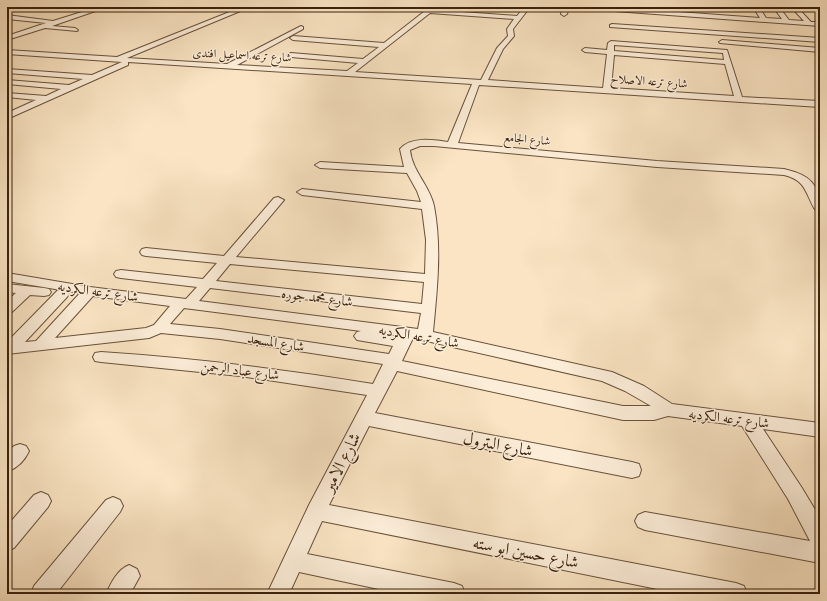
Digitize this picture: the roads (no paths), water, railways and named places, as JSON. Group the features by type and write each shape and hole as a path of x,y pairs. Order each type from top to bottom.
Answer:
{"street":[{"path":"7,38 104,7"},
{"path":"7,116 92,78 122,61 247,7"},
{"path":"452,145 478,84 500,48 511,36 510,29 527,7"},
{"path":"564,14 566,7"},
{"path":"587,7 612,33 723,44 820,56"},
{"path":"684,7 686,14"},
{"path":"756,7 764,20"},
{"path":"776,7 787,22"},
{"path":"794,7 809,23"},
{"path":"702,8 704,16"},
{"path":"348,74 432,9 518,18"},
{"path":"585,50 612,33 638,11 654,15 686,14 820,24"},
{"path":"740,11 744,19"},
{"path":"716,16 739,99"},
{"path":"7,17 54,23"},
{"path":"44,26 75,30"},
{"path":"22,27 36,28"},
{"path":"228,66 301,28"},
{"path":"612,33 723,44 820,50"},
{"path":"612,33 723,44 820,45"},
{"path":"607,90 612,33"},
{"path":"650,60 673,62 680,65 691,65 723,44 820,34"},
{"path":"294,38 385,45"},
{"path":"723,44 820,40"},
{"name":"شارع ترعه اسماعيل افندى","path":"8,55 478,84"},
{"path":"277,69 294,55 365,61"},
{"path":"255,68 266,60"},
{"name":"شارع ترعه اسماعيل افندى","path":"159,64 277,69 478,84"},
{"path":"7,66 34,67"},
{"path":"7,71 92,78"},
{"path":"7,82 71,87"},
{"name":"شارع ترعه الاصلاح","path":"478,84 607,90 820,104"},
{"path":"7,94 48,98"},
{"path":"7,106 26,108"},
{"name":"شارع الجامع","path":"412,337 428,309 432,248 428,206 421,187 409,170 405,158 404,150 409,145 452,145 657,164 793,174 800,176 807,182 820,208"},
{"path":"320,165 409,170"},
{"path":"302,192 428,206"},
{"path":"8,349 138,335 148,333 159,328 206,284 278,200"},
{"path":"146,252 431,279"},
{"name":"شارع محمد جوره","path":"121,274 428,309"},
{"name":"شارع ترعه الكرديه","path":"7,277 88,294 182,305 412,337 606,376 628,384 649,396 668,410 820,430"},
{"name":"شارع ترعه الكرديه","path":"7,288 62,294 88,294"},
{"path":"7,309 27,290"},
{"path":"8,349 62,294"},
{"path":"40,346 88,294"},
{"name":"شارع المسجد","path":"159,328 220,334 392,362 623,413 647,414 668,410"},
{"name":"شارع الامير","path":"278,594 316,511 392,362 412,337"},
{"name":"شارع عباد الرحمن","path":"101,357 238,369 377,391"},
{"name":"شارع البترول","path":"364,418 632,470"},
{"path":"747,420 797,496 812,522 820,540"},
{"path":"7,464 20,451"},
{"path":"7,541 41,501"},
{"path":"42,594 113,506"},
{"name":"شارع حسين ابو سته","path":"316,511 736,594"},
{"path":"645,522 820,553"},
{"path":"293,561 454,594"}]}
